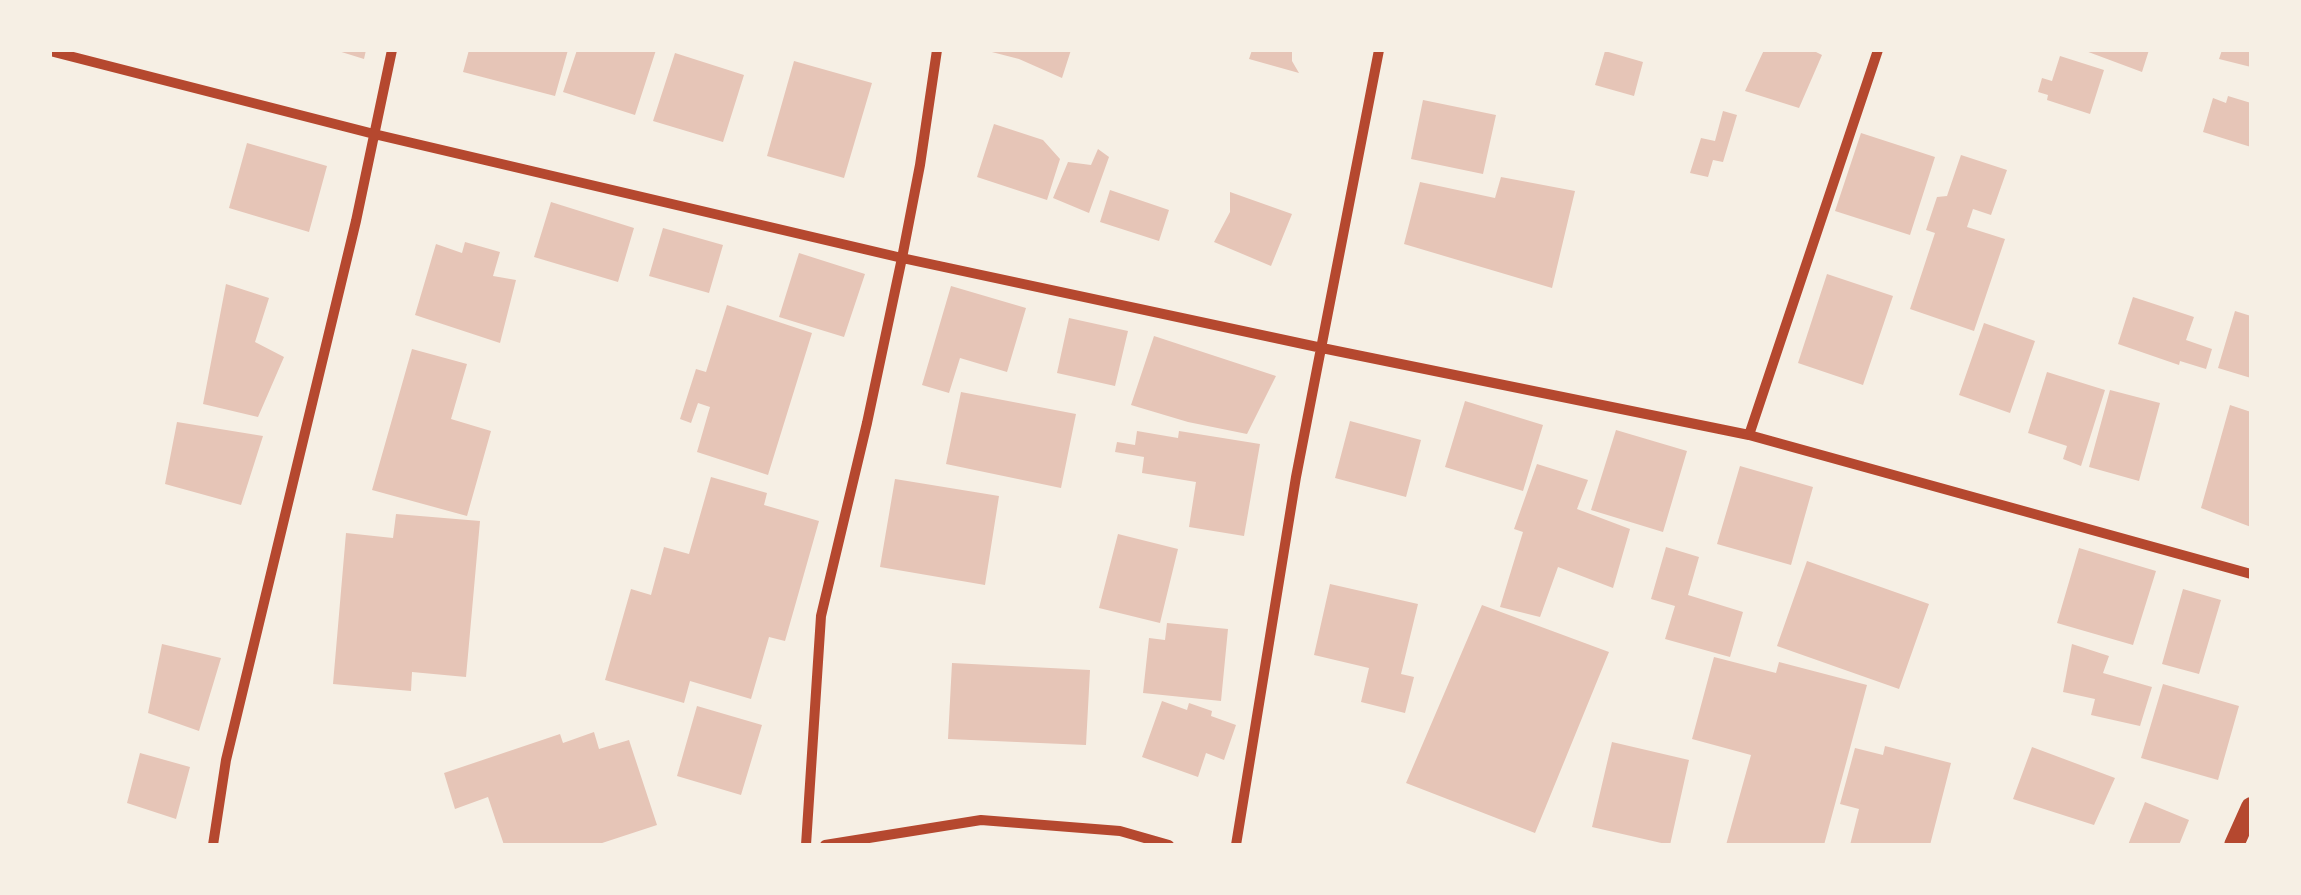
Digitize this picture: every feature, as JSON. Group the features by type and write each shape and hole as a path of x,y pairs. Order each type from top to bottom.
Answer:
{"main road":[{"path":"2234,845 2251,808"}],"street":[{"path":"212,845 226,760 351,240 392,50"},
{"path":"806,845 820,616 868,422 920,165 938,50"},
{"path":"1236,845 1296,477 1379,50"},
{"path":"1749,436 1878,50"},
{"path":"50,52 374,134 902,258 1749,436 2251,574"},
{"path":"824,845 982,820 1120,832 1169,845"}],"building":[{"path":"335,50 366,50 364,59"},
{"path":"469,50 568,50 555,96 463,72"},
{"path":"577,50 656,50 635,115 563,92"},
{"path":"984,50 1071,50 1062,78 1019,59"},
{"path":"1252,50 1292,50 1292,61 1299,73 1249,59"},
{"path":"1764,50 1812,50 1822,55 1799,108 1745,91"},
{"path":"2083,50 2149,50 2142,72"},
{"path":"2222,50 2251,50 2251,67 2219,59"},
{"path":"1605,51 1643,62 1634,96 1595,85"},
{"path":"675,53 744,75 723,142 653,121"},
{"path":"2060,56 2104,70 2090,114 2047,100 2048,95 2038,92 2042,78 2052,81"},
{"path":"794,61 872,83 844,178 767,156"},
{"path":"2228,96 2251,103 2251,147 2203,132 2213,98 2226,103"},
{"path":"1423,100 1496,115 1483,174 1411,159"},
{"path":"1723,111 1737,115 1723,162 1713,160 1708,177 1690,173 1701,138 1715,141"},
{"path":"994,124 1043,140 1060,159 1047,200 977,177"},
{"path":"1861,133 1935,157 1910,235 1835,211"},
{"path":"247,143 327,166 309,232 229,208"},
{"path":"1098,149 1109,157 1089,213 1053,198 1068,162 1091,165"},
{"path":"1961,155 2007,170 1991,215 1973,209 1967,227 2005,239 1974,331 1910,309 1935,233 1926,230 1937,197 1947,196"},
{"path":"1501,177 1575,191 1552,288 1404,244 1420,182 1495,198"},
{"path":"1110,190 1169,210 1159,241 1100,222"},
{"path":"1230,192 1292,214 1271,266 1214,242 1230,212"},
{"path":"551,202 634,228 618,282 534,257"},
{"path":"663,228 723,245 709,293 649,276"},
{"path":"465,242 500,252 493,276 516,280 500,343 415,315 436,244 462,253"},
{"path":"799,253 865,274 844,337 779,317"},
{"path":"1827,274 1893,296 1863,385 1798,363"},
{"path":"226,284 269,298 255,342 284,357 258,417 203,404"},
{"path":"951,286 1026,308 1007,372 960,358 949,393 922,385"},
{"path":"2133,297 2194,317 2186,340 2212,349 2206,369 2180,361 2179,365 2118,344"},
{"path":"727,305 812,333 768,475 697,452 710,407 698,403 691,423 680,419 696,369 706,372"},
{"path":"2235,311 2251,316 2251,378 2218,368"},
{"path":"1069,318 1128,331 1115,386 1057,373"},
{"path":"1984,323 2035,341 2010,413 1959,395"},
{"path":"1154,336 1276,376 1247,434 1131,405"},
{"path":"412,349 467,364 451,419 491,431 467,516 372,490"},
{"path":"2047,372 2105,390 2081,466 2063,459 2067,446 2028,433"},
{"path":"2110,390 2160,403 2139,481 2089,467"},
{"path":"961,392 1076,414 1061,488 946,464"},
{"path":"1465,401 1543,425 1523,491 1445,467"},
{"path":"2230,405 2251,412 2251,527 2201,508"},
{"path":"1350,421 1421,440 1406,497 1335,478"},
{"path":"177,422 263,436 241,505 165,484"},
{"path":"1616,430 1687,451 1663,532 1591,510"},
{"path":"1137,431 1178,438 1179,431 1260,444 1244,536 1189,527 1196,482 1142,473 1144,457 1115,452 1117,442 1135,445"},
{"path":"1537,464 1588,480 1577,509 1630,529 1613,588 1558,567 1540,617 1500,607 1523,532 1514,529"},
{"path":"1740,466 1813,487 1791,565 1717,544"},
{"path":"711,477 767,493 764,505 819,521 785,641 769,637 751,699 690,681 684,703 605,680 631,589 651,595 664,547 689,554"},
{"path":"895,479 999,496 985,585 880,567"},
{"path":"396,514 480,521 466,677 412,672 411,691 333,684 346,533 393,538"},
{"path":"1118,534 1178,549 1160,623 1099,608"},
{"path":"1666,547 1699,557 1688,595 1743,612 1730,657 1665,639 1675,606 1651,599"},
{"path":"2079,548 2156,571 2133,645 2057,623"},
{"path":"1807,561 1929,604 1899,689 1777,646"},
{"path":"1330,584 1418,604 1401,674 1414,677 1405,713 1361,702 1369,668 1314,655"},
{"path":"2183,589 2221,600 2199,674 2162,664"},
{"path":"1482,605 1609,652 1535,833 1406,783"},
{"path":"1167,623 1228,629 1221,701 1143,693 1149,638 1165,640"},
{"path":"162,644 221,658 199,731 148,713"},
{"path":"2072,644 2109,656 2103,673 2152,687 2140,726 2091,715 2095,699 2063,692"},
{"path":"1714,657 1776,673 1779,662 1867,685 1824,845 1726,845 1751,755 1692,739"},
{"path":"952,663 1090,670 1086,745 948,739"},
{"path":"2163,684 2239,706 2218,780 2141,758"},
{"path":"1162,701 1187,710 1189,703 1236,725 1224,760 1206,753 1198,777 1142,757"},
{"path":"697,706 762,725 741,795 677,776"},
{"path":"594,732 599,749 629,740 657,825 596,845 504,845 488,797 455,809 444,773 560,734 563,743"},
{"path":"1612,742 1689,760 1670,845 1592,827"},
{"path":"1885,746 1951,763 1930,845 1850,845 1859,809 1840,804 1855,748 1883,755"},
{"path":"2032,747 2115,778 2094,825 2013,799"},
{"path":"140,753 190,767 176,819 127,803"},
{"path":"2145,802 2189,820 2179,845 2128,845"}]}
